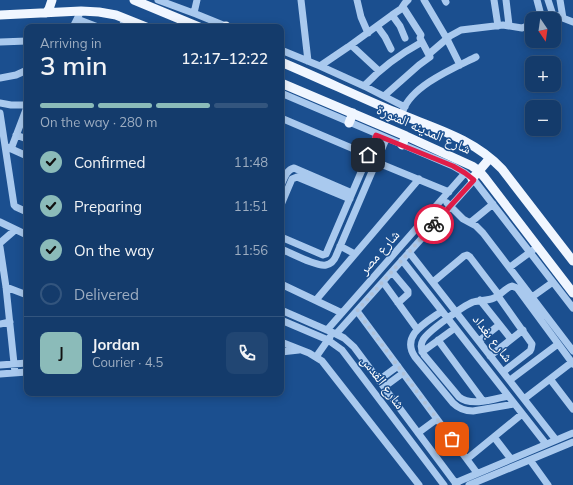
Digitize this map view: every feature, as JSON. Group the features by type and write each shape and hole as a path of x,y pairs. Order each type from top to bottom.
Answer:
{"main road":[{"path":"46,13 52,0"},
{"path":"134,0 147,2 183,24"},
{"path":"0,14 46,13 79,15 99,12 116,15 124,23"},
{"name":"شارع المدينه المنورة","path":"284,63 394,116 457,137 474,146 490,158 506,175 573,261"},
{"name":"شارع المدينه المنورة","path":"284,84 353,113 394,116"},
{"path":"349,122 353,113"},
{"name":"شارع المدينه المنورة","path":"394,116 406,136 465,162 479,171 534,250 573,293"},
{"path":"402,145 406,136"},
{"path":"470,177 479,171 490,158"}],"street":[{"path":"158,0 219,24"},
{"path":"194,13 197,0"},
{"path":"301,0 308,61"},
{"path":"356,0 368,33"},
{"path":"424,0 460,65"},
{"path":"494,0 498,26"},
{"path":"506,0 509,25"},
{"path":"537,0 540,12"},
{"path":"548,0 552,12"},
{"path":"560,0 563,18 573,22"},
{"path":"320,66 368,33 392,15 404,3 421,35 420,38 430,58 419,65 384,96"},
{"path":"74,24 79,15 93,24"},
{"path":"392,15 400,26 405,38"},
{"path":"429,54 446,39 465,29 509,25 522,28 525,27"},
{"path":"377,26 391,49"},
{"path":"0,42 24,41"},
{"path":"364,86 379,71 396,58 422,42"},
{"path":"351,45 379,71"},
{"path":"284,51 320,66 384,96 394,116 410,98 428,82 476,58"},
{"path":"0,78 16,75 24,71"},
{"path":"284,94 376,135 453,166 470,177 534,250 553,282 573,308"},
{"path":"0,103 24,106"},
{"path":"0,113 8,148 14,205 24,211"},
{"path":"8,148 16,135 24,114"},
{"path":"284,120 375,163 419,179 448,192"},
{"path":"16,135 24,137"},
{"path":"284,238 323,255 328,253 376,135"},
{"path":"284,250 321,265 332,262 344,238 386,139"},
{"path":"8,148 24,155"},
{"path":"284,179 287,172 291,168 294,168 351,196"},
{"path":"284,198 292,179 297,176 351,196"},
{"name":"شارع مصر","path":"332,332 342,312 448,192 470,177"},
{"name":"شارع مصر","path":"332,332 357,311 392,272 450,206 470,177"},
{"path":"316,300 419,179"},
{"path":"443,198 463,219 480,229 572,347"},
{"path":"470,222 493,204"},
{"path":"346,207 355,211"},
{"path":"0,222 24,234"},
{"path":"0,243 15,230"},
{"path":"335,234 344,238"},
{"path":"340,246 355,254"},
{"path":"510,267 534,250"},
{"path":"0,251 6,287 4,301 10,322 16,373"},
{"name":"شارع بغداد","path":"409,252 556,440"},
{"path":"433,282 464,256 467,255 470,257 532,344 531,349 503,372"},
{"path":"336,256 348,263"},
{"name":"شارع بغداد","path":"402,260 522,414 544,445 547,453"},
{"path":"392,272 408,291 408,294 398,302"},
{"path":"383,282 417,329"},
{"path":"532,297 553,282"},
{"path":"284,285 342,312"},
{"path":"508,396 472,402 462,400 422,352 421,345 426,336 456,312 469,304 480,300 492,299 509,286 512,286 517,288 572,363 524,399"},
{"path":"6,287 24,294"},
{"path":"480,300 511,339"},
{"path":"284,311 344,338 354,347 456,484 477,473 573,433"},
{"path":"357,311 477,473"},
{"path":"442,311 417,329 412,335 412,353 457,407 462,410 473,411 514,404"},
{"name":"شارع القدس","path":"284,321 328,340 338,346 444,485"},
{"path":"0,324 10,322"},
{"path":"479,341 499,325"},
{"path":"422,352 455,328"},
{"path":"490,356 523,330"},
{"path":"316,357 332,332"},
{"path":"438,340 482,401"},
{"path":"284,343 316,357 327,367 420,485"},
{"path":"510,380 558,344"},
{"path":"346,355 354,347"},
{"path":"284,352 302,350"},
{"path":"0,365 24,362"},
{"path":"489,372 498,365"},
{"path":"379,380 398,366"},
{"path":"0,374 24,372"},
{"path":"384,387 403,373"},
{"path":"550,379 573,409"},
{"path":"457,407 462,400"},
{"path":"392,416 400,409"},
{"path":"467,459 522,414"},
{"path":"418,433 437,419"},
{"path":"494,437 511,459"},
{"path":"469,485 547,453 572,445"},
{"path":"530,460 548,485"}],"way so far":[{"path":"434,224 357,311 452,439"}],"route":[{"path":"368,155 376,135 453,166 474,180 434,224"}]}
